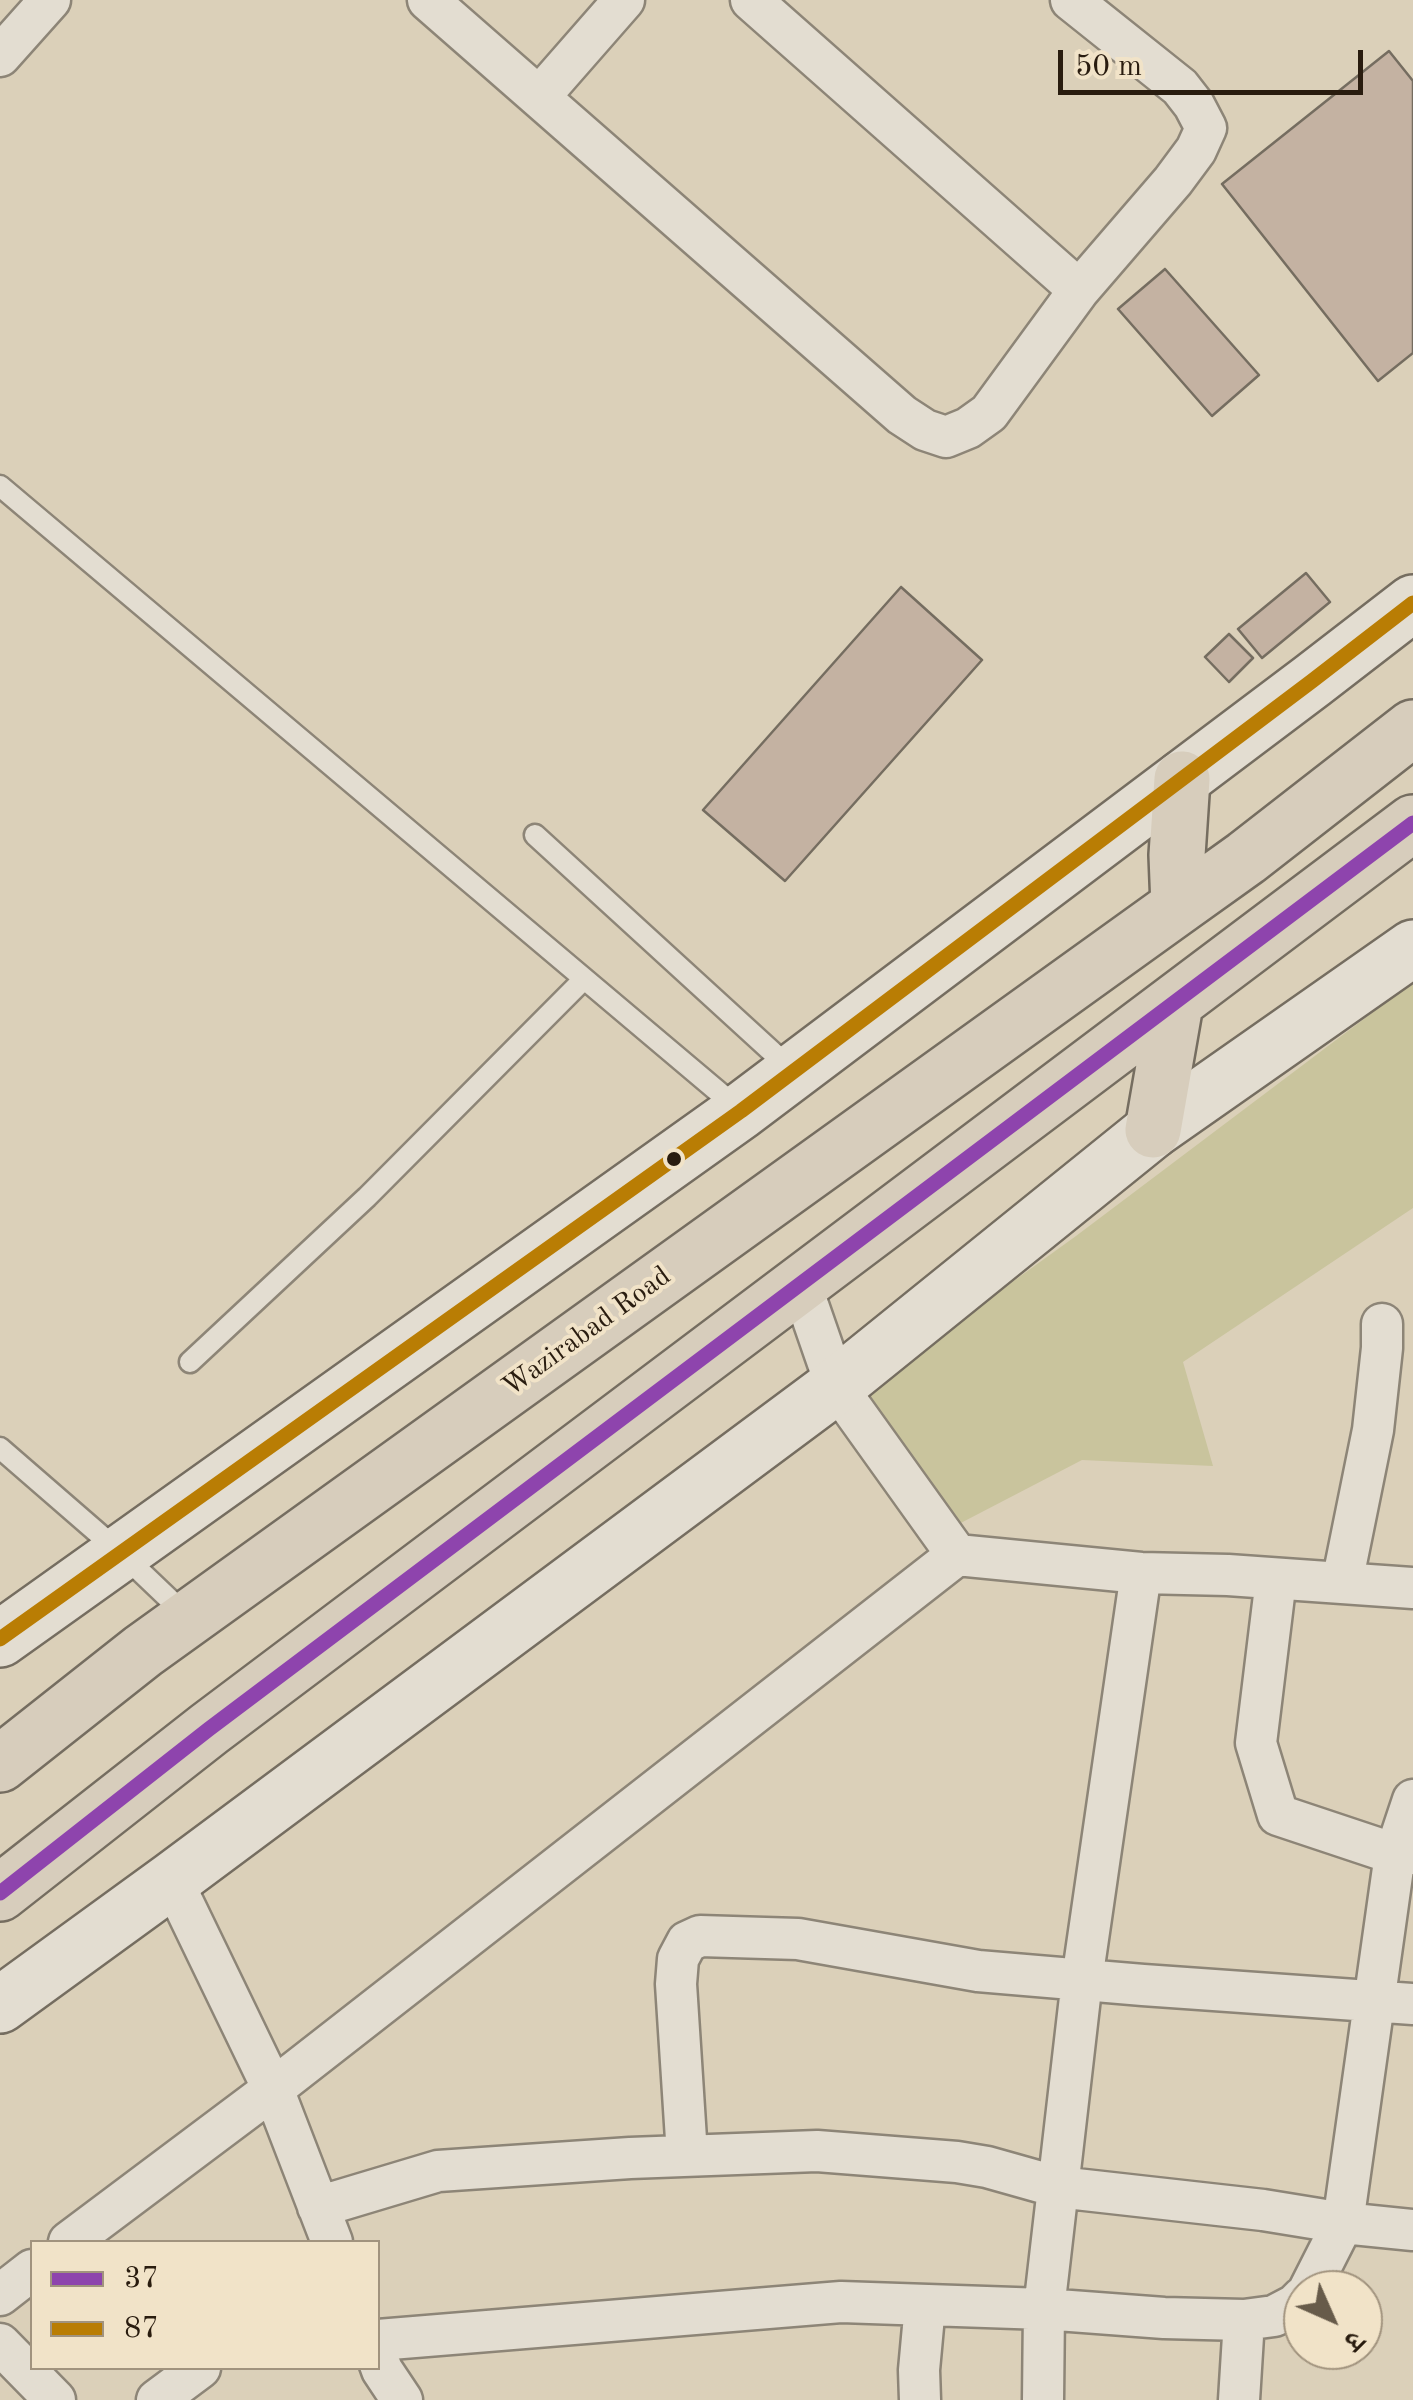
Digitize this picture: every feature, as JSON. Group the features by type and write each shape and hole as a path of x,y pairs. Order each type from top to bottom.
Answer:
{"highway":[{"name":"Wazirabad Road","path":"0,1764 143,1651 1246,858 1413,728"},
{"path":"1179,906 1176,856 1182,780"},
{"path":"0,1893 209,1729 1413,823"},
{"path":"1154,1130 1175,1004"}],"street":[{"path":"428,0 902,415 946,438 988,413 1078,290 1173,181 1196,150 1206,128 1180,87 1070,0"},
{"path":"540,96 624,0"},
{"path":"751,0 1078,290"},
{"path":"0,1640 741,1111 1413,603"},
{"path":"0,2005 836,1386 1154,1130 1413,948"},
{"path":"800,1285 836,1386 957,1555"},
{"path":"1342,1584 1373,1430 1382,1324"},
{"path":"72,2240 273,2089 957,1555 1141,1572 1413,1588"},
{"path":"1044,2400 1044,2309 1082,1980 1141,1572"},
{"path":"1276,1579 1256,1743 1278,1815 1404,1854"},
{"path":"1318,2270 1343,2222 1394,2002 1404,1854 1413,1800"},
{"path":"172,1880 273,2089 325,2225 438,2170 817,2151 957,2162 1058,2187 1413,2230"},
{"path":"687,2155 676,1984 678,1958 686,1942 700,1936 798,1939 978,1971 1394,2002"},
{"path":"0,2295 30,2272"},
{"path":"380,2340 841,2302 1244,2320 1283,2311"},
{"path":"920,2400 925,2305"},
{"path":"1238,2400 1244,2320"},
{"path":"0,2344 55,2400"},
{"path":"380,2364 402,2400"},
{"path":"157,2400 197,2370"}],"lane":[{"path":"0,486 741,1111"},
{"path":"535,835 794,1072"},
{"path":"190,1362 367,1197 584,979"},
{"path":"0,1448 121,1553 189,1619"}],"shaded area":[{"path":"1413,982 1413,1208 1183,1362 1213,1466 1082,1460 955,1526 857,1394 1076,1236"}],"building":[{"path":"1389,51 1413,81 1413,353 1378,381 1222,184"},
{"path":"1165,269 1259,375 1212,416 1118,309"},
{"path":"1306,573 1330,602 1262,658 1238,629"},
{"path":"901,587 982,660 785,881 703,810"},
{"path":"1229,634 1253,658 1229,682 1205,657"}],"transit line":[{"name":"87","path":"0,1639 741,1111 1413,603"},
{"name":"37","path":"0,1893 209,1729 1413,823"}]}
